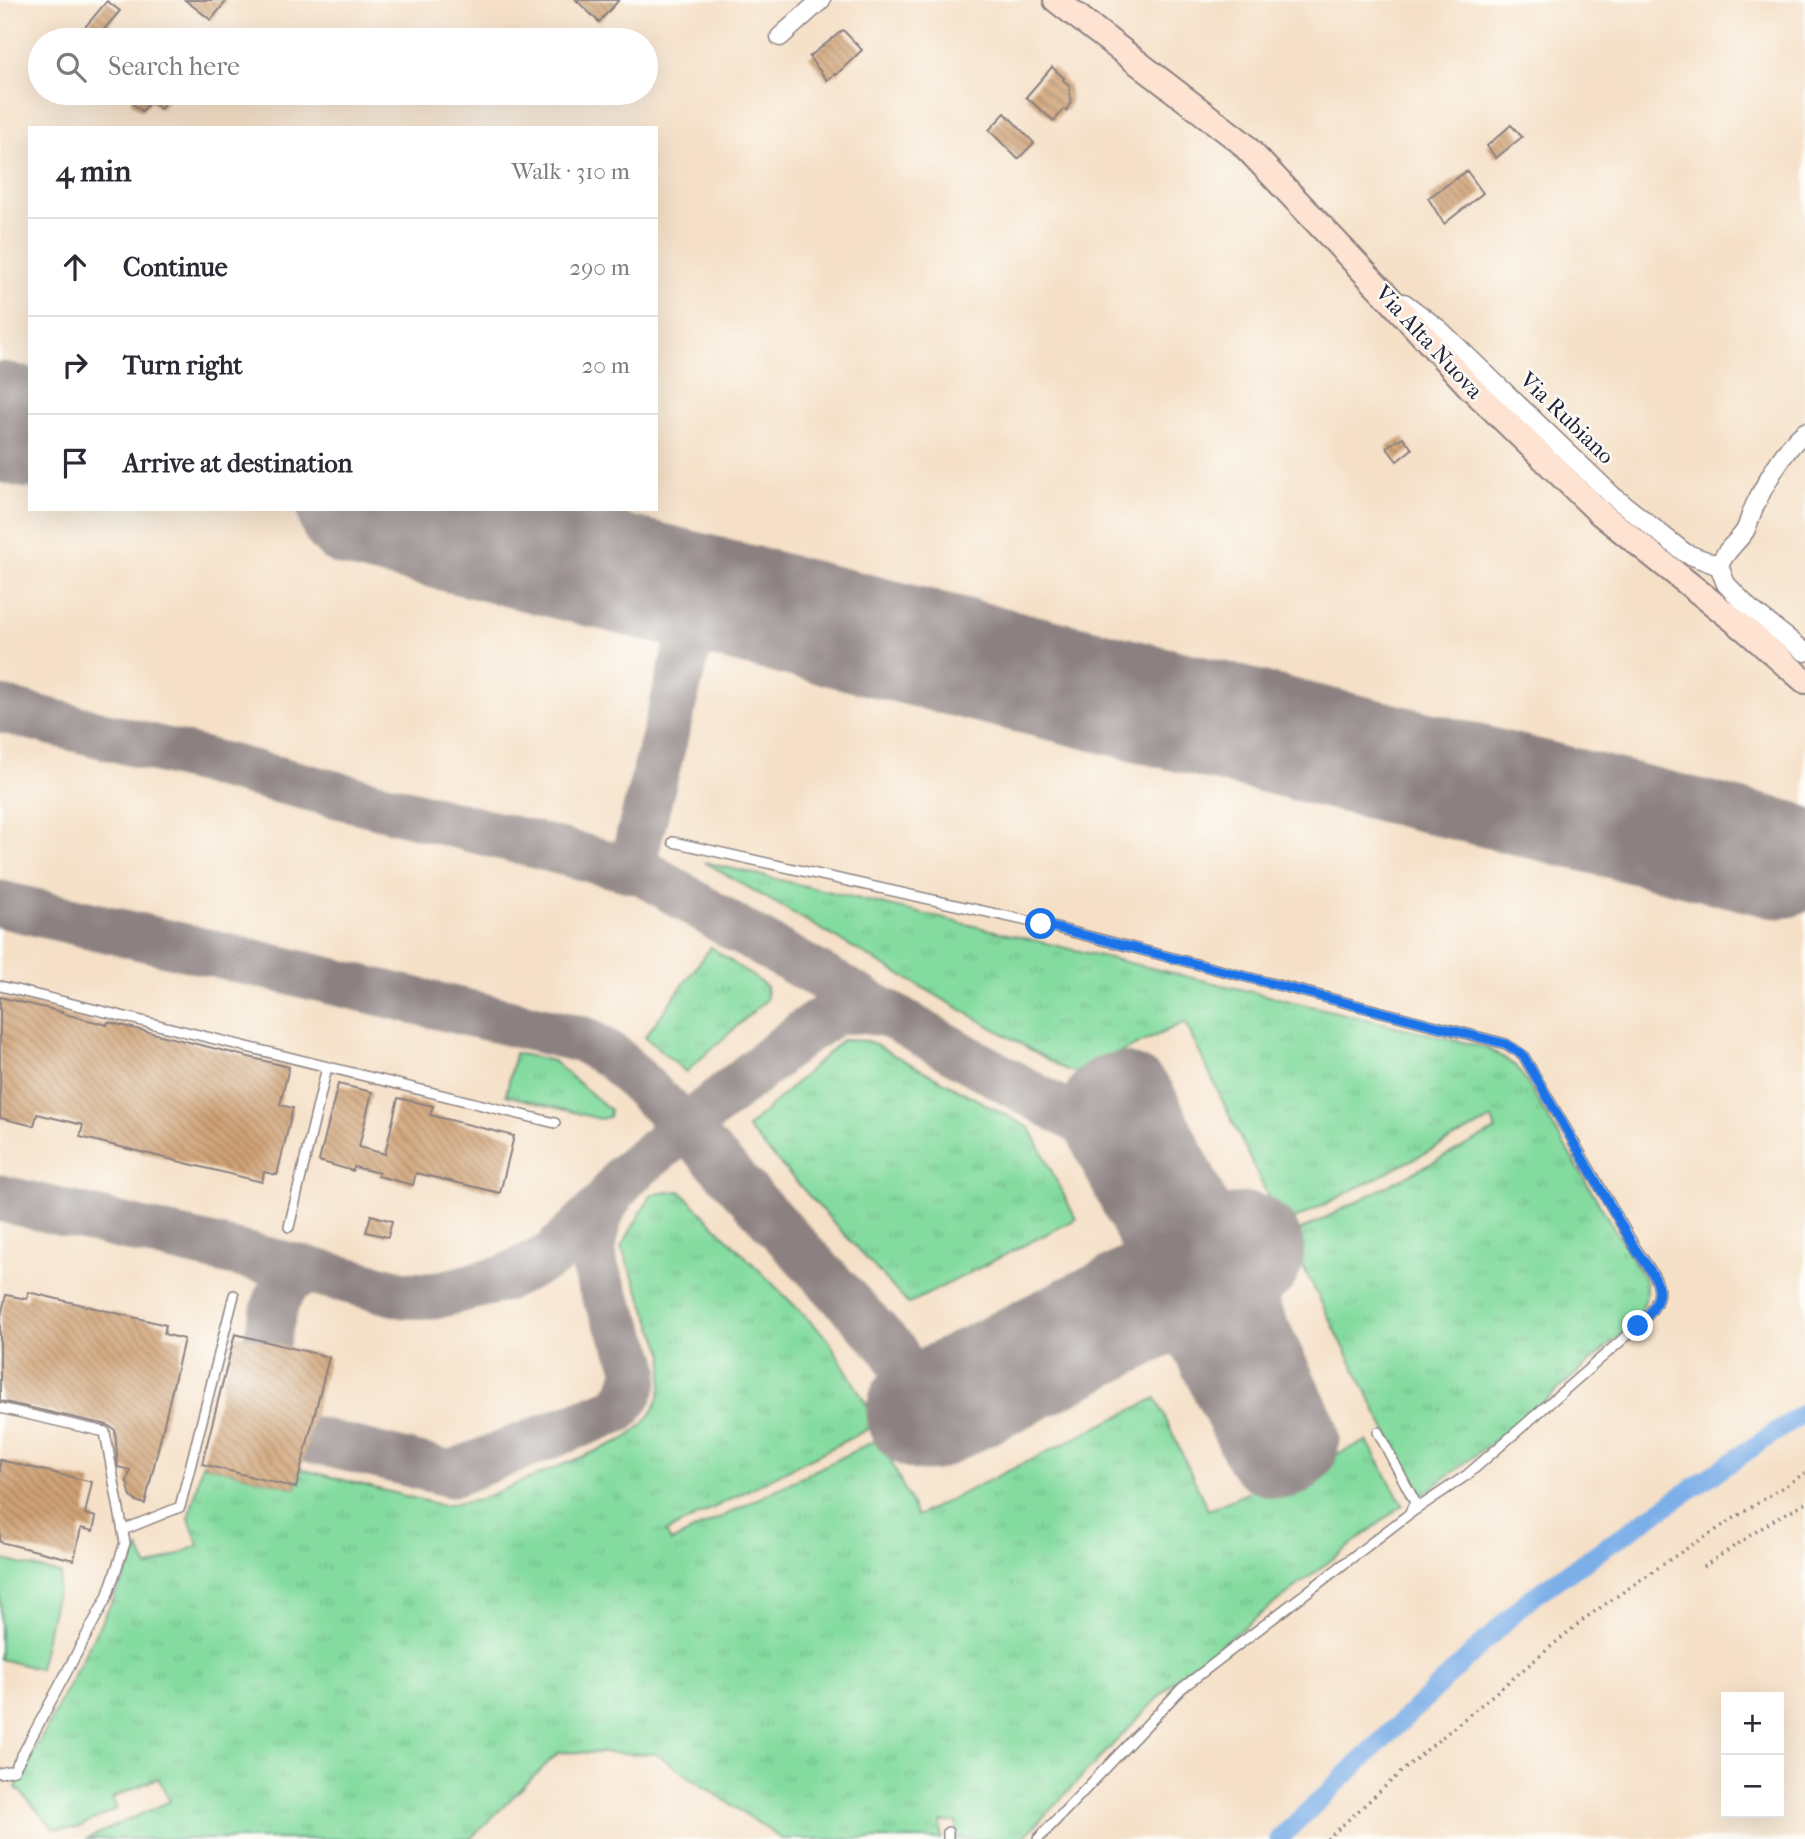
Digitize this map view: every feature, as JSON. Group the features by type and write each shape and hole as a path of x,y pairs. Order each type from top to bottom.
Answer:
{"street":[{"path":"780,37 821,0"},
{"name":"Via Alta Nuova","path":"1056,0 1241,142 1470,387 1600,513 1745,629 1805,681"},
{"name":"Via Rubiano","path":"1387,296 1408,305 1440,330 1613,496 1685,553 1719,566"},
{"path":"1805,432 1775,470 1745,530 1724,554 1719,566 1726,584 1749,608 1805,652"}],"lane":[{"path":"673,842 1054,927 1506,1044 1523,1055 1660,1287 1657,1303 1649,1316 1467,1475 1409,1514 1182,1688 1038,1839"},
{"path":"0,986 555,1123"},
{"path":"289,1227 327,1067"},
{"path":"123,1530 180,1507 234,1295"},
{"path":"0,1408 105,1432 125,1543 107,1597 14,1770 0,1773"},
{"path":"1378,1432 1415,1502 1409,1514"}],"path":[{"path":"1327,1839 1410,1764 1584,1619 1678,1554 1805,1473"},
{"path":"1703,1567 1772,1521 1805,1503"}],"green space":[{"path":"704,862 1488,1048 1517,1067 1645,1280 1646,1293 1642,1308 1633,1324 1538,1407 1420,1497 1288,1237 1496,1130 1492,1119 1282,1226 1185,1022 1079,1072 1068,1071"},
{"path":"711,947 766,986 767,999 686,1072 645,1037"},
{"path":"842,1040 868,1041 1030,1128 1076,1219 908,1304 747,1128"},
{"path":"515,1053 553,1061 610,1110 609,1117 600,1119 506,1095"},
{"path":"680,1191 828,1339 878,1424 666,1532 671,1542 880,1438 917,1516 1156,1398 1208,1510 1367,1441 1403,1505 1176,1679 1022,1839 956,1839 956,1822 941,1822 941,1839 782,1839 656,1754 559,1752 470,1839 86,1839 170,1801 158,1778 112,1798 117,1809 75,1829 53,1828 16,1787 139,1549 148,1568 199,1545 189,1519 202,1464 296,1488 301,1469 444,1506 478,1500 625,1439 645,1421 657,1403 664,1354 621,1247 652,1194"},
{"path":"0,1559 61,1574 39,1669 0,1659"}],"building":[{"path":"185,0 227,0 211,20"},
{"path":"576,0 619,0 599,22"},
{"path":"107,1 120,11 105,28 84,28"},
{"path":"843,30 862,50 827,80 809,57"},
{"path":"1052,67 1069,85 1071,102 1066,111 1064,109 1054,121 1026,97"},
{"path":"135,105 147,105 142,111"},
{"path":"1005,113 1034,143 1018,159 989,130"},
{"path":"1511,125 1522,137 1496,158 1487,146"},
{"path":"1467,171 1483,193 1444,224 1428,198"},
{"path":"1403,437 1412,449 1397,461 1386,447"},
{"path":"0,997 289,1067 280,1105 293,1108 277,1175 264,1172 262,1182 80,1137 83,1125 37,1114 34,1126 0,1118"},
{"path":"338,1084 372,1092 359,1147 385,1154 398,1098 433,1106 430,1115 514,1136 500,1193 416,1173 413,1185 378,1176 379,1173 354,1167 353,1171 319,1161"},
{"path":"371,1215 392,1221 388,1237 366,1232"},
{"path":"28,1292 166,1325 164,1334 184,1339 145,1504 131,1497 127,1482 130,1470 118,1467 115,1430 107,1425 0,1401 0,1320 6,1295 27,1299"},
{"path":"235,1334 329,1357 296,1488 202,1464"},
{"path":"0,1460 92,1482 85,1514 96,1517 93,1531 81,1528 74,1560 0,1542"}],"waterway":[{"path":"1279,1839 1529,1599 1805,1412"}],"taxiway":[{"path":"631,869 701,594"},
{"path":"0,709 645,873 731,926 1072,1117 1120,1112"},
{"path":"0,904 584,1040 614,1058 686,1128 894,1351 926,1412"},
{"path":"0,1198 404,1295 433,1296 503,1279 551,1256 604,1205 625,1176 803,1033 836,1011 863,1010 888,1014"},
{"path":"310,1439 451,1474 619,1409 633,1386 636,1370 632,1354 602,1289 593,1258 594,1237 604,1205"},
{"path":"267,1339 281,1292 293,1279 312,1271"}],"runway":[{"path":"0,421 28,428"},
{"path":"365,511 1779,859"},
{"path":"1120,1112 1280,1439"},
{"path":"926,1412 1245,1252"}],"route":[{"path":"1041,924 1506,1044 1523,1055 1660,1287 1657,1303 1649,1316 1638,1326"}]}
